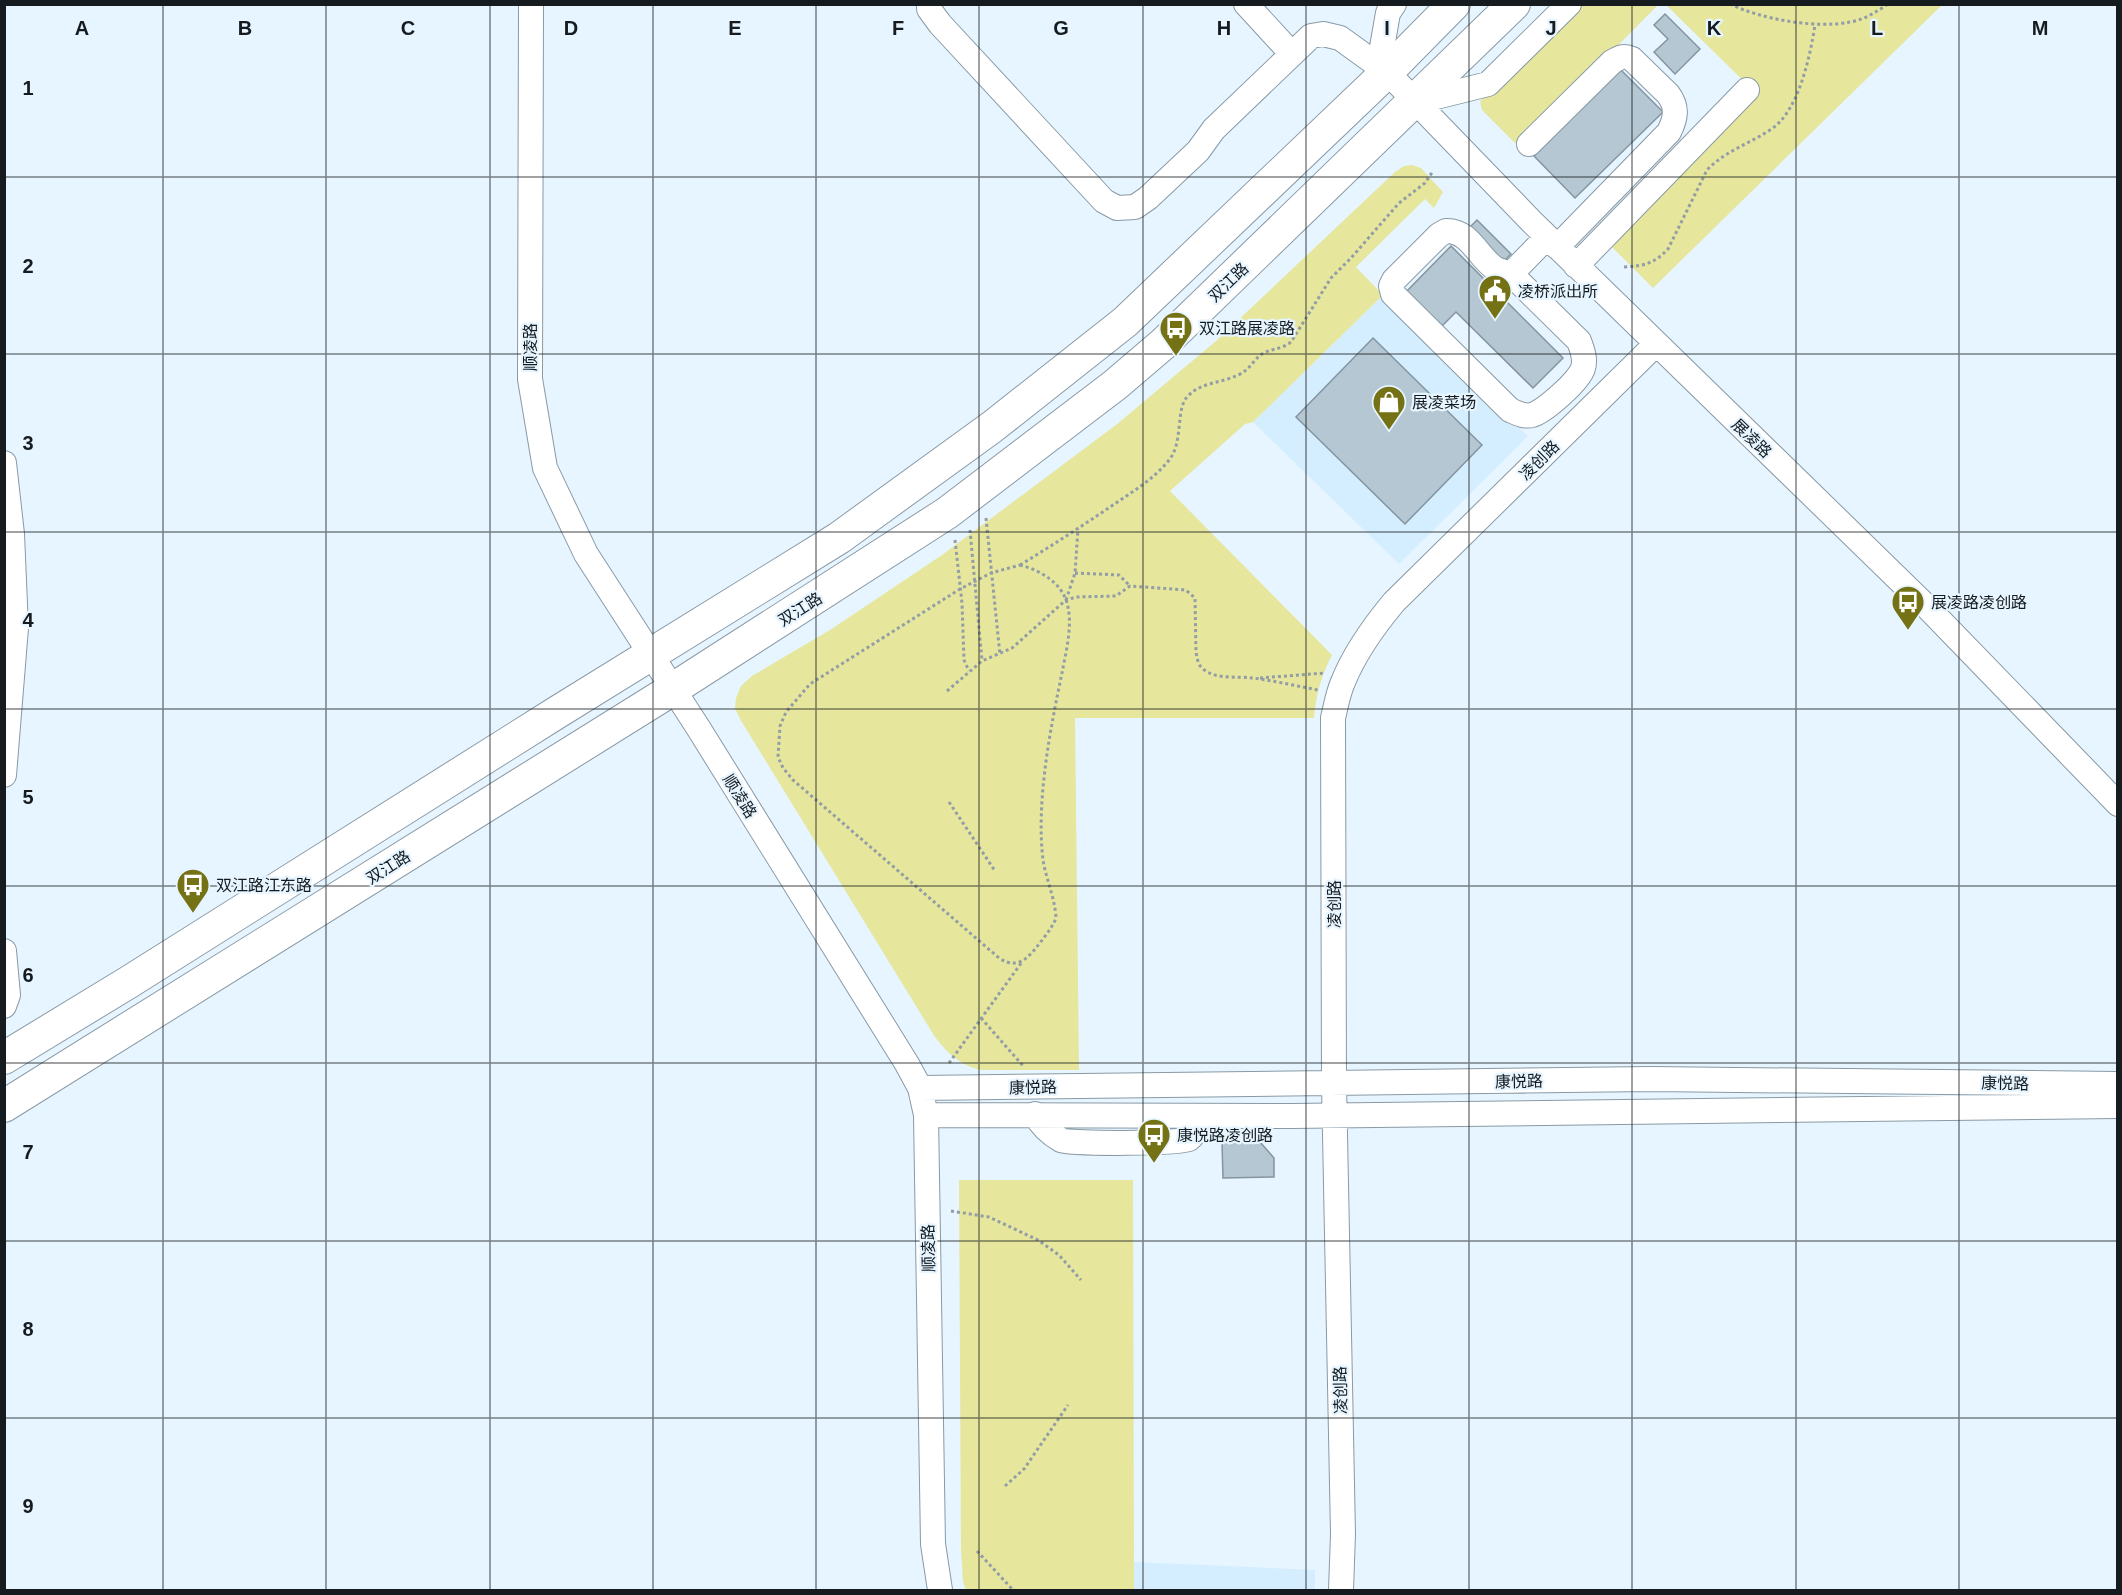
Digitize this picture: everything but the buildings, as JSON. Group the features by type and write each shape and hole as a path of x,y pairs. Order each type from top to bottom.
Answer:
{"main road":[{"path":"4,1058 839,538 992,426 1125,322 1388,72 1454,4"},
{"name":"双江路","path":"4,1106 673,689 947,513 1115,385 1163,344 1416,102 1514,4"}],"street":[{"name":"顺凌路","path":"531,4 530,379 545,468 586,554 673,689 907,1064 920,1089 926,1115 933,1544 940,1590"},
{"name":"展凌路","path":"929,4 929,9 940,24 1104,201 1117,208 1135,207 1148,198 1198,151 1214,129 1311,36 1323,34 1340,38 1388,72 1552,242 1928,608 2118,804"},
{"path":"1245,4 1292,54"},
{"path":"1388,72 1381,53 1388,13 1394,4"},
{"path":"1416,102 1488,84 1569,4"},
{"path":"1510,274 1552,242 1669,132 1674,123 1676,110 1668,94 1632,60 1619,57 1529,144"},
{"path":"1576,266 1747,90"},
{"path":"1446,231 1455,231 1463,236 1496,269 1510,274 1573,334 1579,341 1583,352 1584,365 1581,374 1557,398 1530,416 1510,410 1398,301 1391,286 1394,280 1440,234 1446,231"},
{"name":"凌创路","path":"1341,1590 1343,1534 1334,1084 1333,718 1342,682 1374,626 1394,602 1656,344"},
{"path":"1507,384 1520,397 1532,399 1541,394 1583,352"},
{"path":"4,463 12,534 16,628 4,775"},
{"path":"4,951 8,994 4,1006"},
{"name":"康悦路","path":"920,1089 1651,1079 2118,1084"},
{"name":"康悦路","path":"926,1115 1205,1116 2118,1106"}],"path":[{"path":"1730,4 1762,15 1815,25 1850,22 1869,16 1888,4"},
{"path":"1624,267 1651,264 1660,258 1674,239 1707,170 1717,160 1772,129 1781,120 1792,104 1801,82 1810,56 1815,25"},
{"path":"1022,961 1006,963 999,958 793,780 783,768 778,757 780,726 786,712 810,684 960,588 992,573 1020,565 1155,475 1171,458 1177,445 1181,409 1187,396 1202,386 1240,375 1263,353 1284,348 1291,342 1331,278 1352,258 1399,203 1425,183 1433,171"},
{"path":"986,518 1000,655"},
{"path":"1066,600 1075,573 1078,528"},
{"path":"970,530 982,661"},
{"path":"955,540 964,660 969,671"},
{"path":"949,1063 1022,961 1029,956 1054,924 1056,918 1043,861 1042,822 1047,762 1068,642 1068,617 1066,600 1058,586 1046,575 1020,565"},
{"path":"1075,573 1119,575 1130,586"},
{"path":"947,691 982,661 1012,648 1066,600 1076,597 1116,596 1130,586 1186,590 1195,598 1197,660 1203,669 1212,674 1253,678 1320,690"},
{"path":"1253,678 1327,672"},
{"path":"950,802 995,871"},
{"path":"981,1018 1030,1073"},
{"path":"951,1211 989,1217 1038,1240 1059,1255 1081,1280"},
{"path":"1005,1486 1024,1469 1068,1405"},
{"path":"977,1551 1013,1590"}],"shaded area":[{"name":"展凌菜场","path":"1383,295 1528,436 1399,564 1253,422"},
{"path":"1134,1562 1315,1570 1315,1590 1134,1590"}],"green space":[{"path":"1577,5 1658,5 1518,146 1482,110 1480,101"},
{"path":"1666,5 1942,5 1653,288 1609,244 1758,95"},
{"path":"1412,165 1421,168 1443,192 1434,208 1425,199 1356,267 1383,295 1253,422 1245,424 1170,491 1332,655 1320,686 1314,718 1075,718 1079,1070 980,1070 966,1065 949,1053 935,1037 740,719 735,708 741,686 752,676 830,630 942,555 1116,425 1216,341 1395,172 1404,166"},
{"path":"959,1180 1133,1180 1134,1590 966,1590 963,1582 961,1549"}],"place":[{"name":"凌桥派出所","path":"1495,320"},
{"name":"双江路展凌路","path":"1176,357"},
{"name":"展凌菜场","path":"1389,431"},
{"name":"展凌路凌创路","path":"1908,631"},
{"name":"双江路江东路","path":"193,914"},
{"name":"康悦路凌创路","path":"1154,1164"}]}
